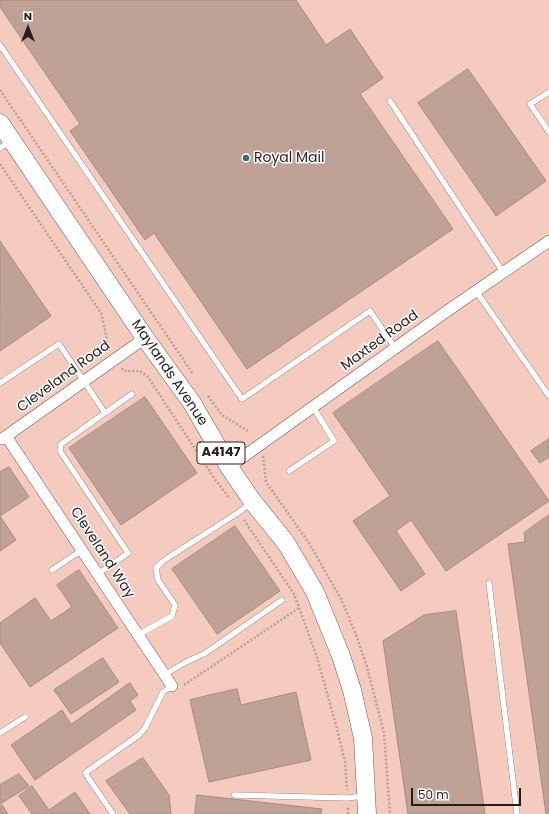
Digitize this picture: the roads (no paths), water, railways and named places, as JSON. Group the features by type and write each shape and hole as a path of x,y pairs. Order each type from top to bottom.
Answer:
{"main road":[{"name":"Maylands Avenue","path":"0,123 6,144 192,403 230,467 246,507 286,543 311,583 341,656 352,690 363,738 367,814"}],"street":[{"name":"Maxted Road","path":"230,467 395,348 549,241"},
{"name":"Cleveland Road","path":"3,438 145,338"},
{"name":"Cleveland Way","path":"3,438 82,550 172,686"}],"lane":[{"path":"0,45 242,398 370,311 395,348"},
{"path":"549,92 530,104 549,132"},
{"path":"390,101 503,272"},
{"path":"476,291 549,396"},
{"path":"0,383 59,344 105,413"},
{"path":"98,574 128,552 60,451 61,444 132,394"},
{"path":"289,471 334,441 313,407"},
{"path":"138,635 172,616 175,605 158,580 156,568 163,561 246,507"},
{"path":"52,570 82,550"},
{"path":"489,583 517,814"},
{"path":"164,675 186,662 204,654 282,600"},
{"path":"113,814 85,772 139,735 145,728 163,692 172,686"},
{"path":"0,733 25,717"},
{"path":"234,795 347,798 367,796"}],"place":[{"name":"Royal Mail","path":"246,158"}]}
